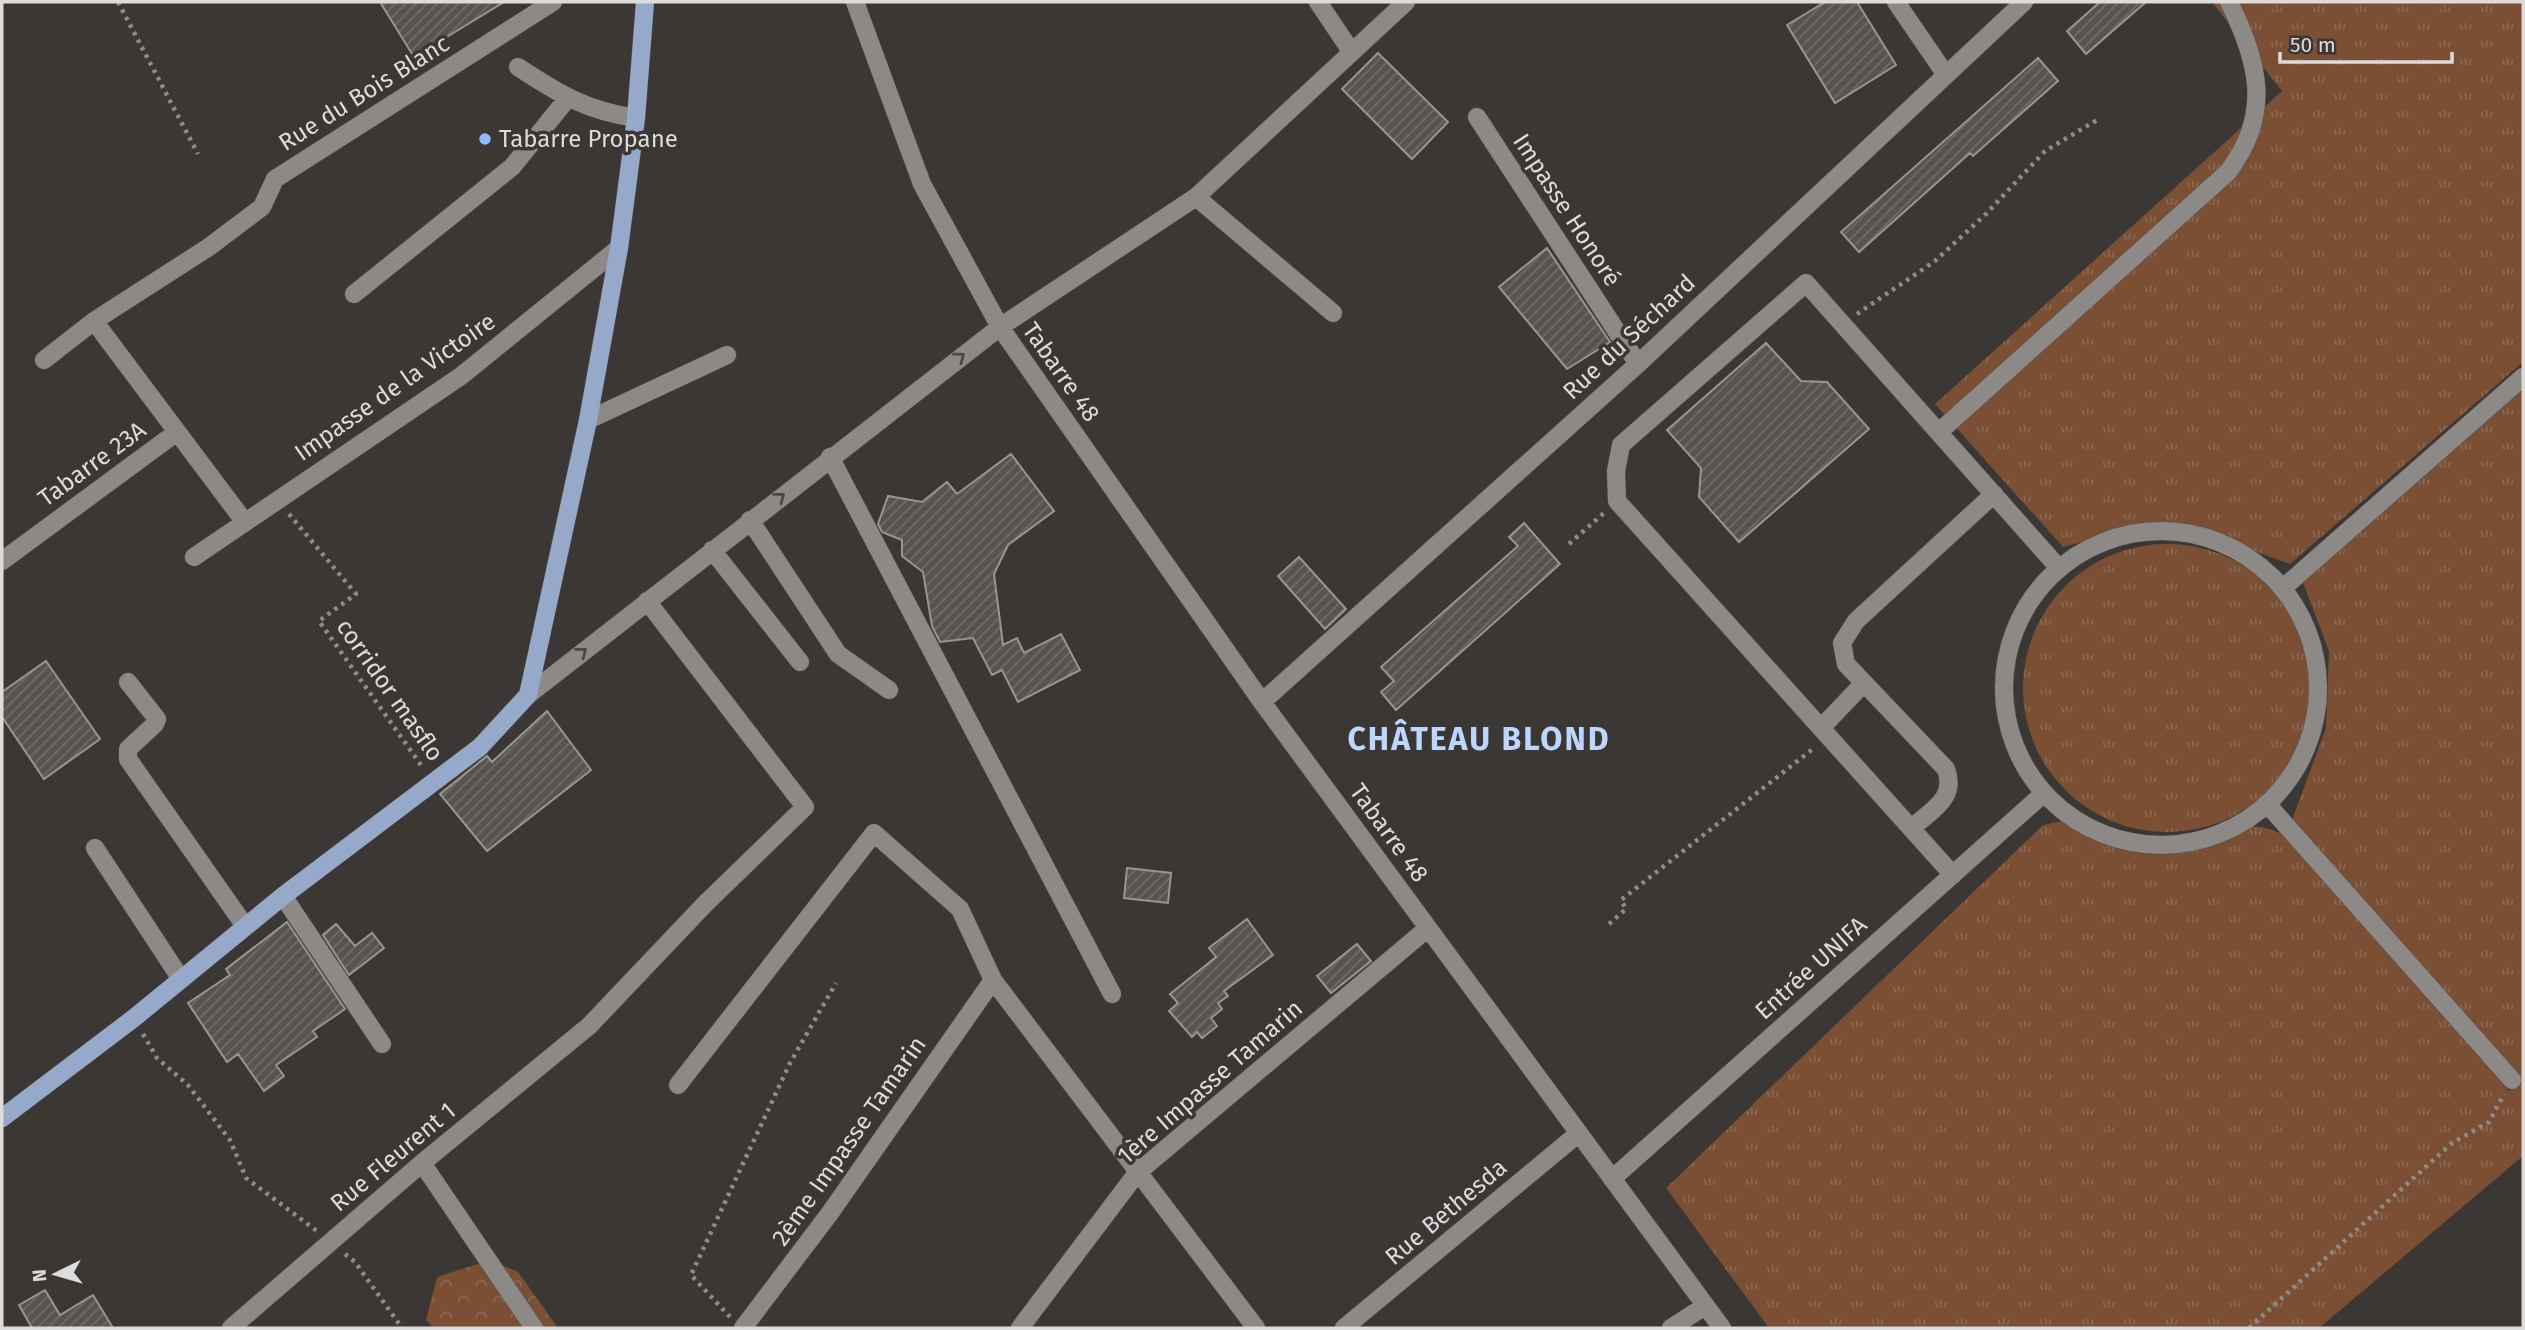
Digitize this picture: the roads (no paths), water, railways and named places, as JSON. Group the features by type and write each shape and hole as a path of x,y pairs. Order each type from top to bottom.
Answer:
{"main road":[{"path":"2,1118 134,1018 283,896 480,747 528,695 588,419 618,247 636,118 645,2"}],"street":[{"name":"Rue du Bois Blanc","path":"44,360 94,321 209,247 262,207 275,179 553,2"},
{"name":"Tabarre 48","path":"855,2 922,184 1000,327 1262,702 1722,1328"},
{"path":"1318,2 1352,51"},
{"path":"1000,327 1196,197 1406,2"},
{"path":"1896,2 1946,75"},
{"name":"Rue du Séchard","path":"1262,702 1637,363 2024,2"},
{"path":"1940,432 2228,172 2241,154 2250,134 2257,84 2255,61 2229,2"},
{"path":"519,67 567,99 606,114 636,118"},
{"path":"354,294 512,167 567,99"},
{"name":"Impasse Honoré","path":"1478,117 1637,363"},
{"path":"1196,197 1333,313"},
{"name":"Impasse de la Victoire","path":"194,557 461,376 618,247"},
{"path":"1953,875 1617,501 1616,471 1622,445 1806,283 2058,567"},
{"path":"94,321 244,521"},
{"name":"Tabarre 48","path":"528,695 1000,327"},
{"path":"588,419 727,355"},
{"path":"2283,588 2523,377"},
{"name":"Tabarre 23A","path":"2,561 177,432"},
{"path":"830,457 1112,994"},
{"path":"1912,828 1946,797 1950,779 1946,769 1846,664 1842,655 1842,643 1848,631 1994,494"},
{"path":"750,520 838,654 889,690"},
{"path":"2150,530 2200,534 2246,554 2283,588 2307,629 2318,676 2315,723 2297,768 2268,805 2226,833 2178,846 2128,844 2082,826 2043,794 2016,752 2004,703 2006,665 2007,652 2026,606 2058,567 2101,541 2150,530"},
{"path":"712,550 800,662"},
{"name":"Rue Fleurent 1","path":"231,1328 422,1163 589,1026 705,904 805,807 647,601"},
{"path":"128,682 157,719 128,749 128,759 245,926"},
{"path":"1825,732 1863,684"},
{"name":"Entrée UNIFA","path":"1612,1179 2043,794"},
{"path":"2268,805 2512,1080"},
{"path":"678,1085 874,834 960,909 993,980 1256,1328"},
{"path":"95,848 181,979"},
{"path":"283,896 382,1044"},
{"name":"1ère Impasse Tamarin","path":"1020,1328 1137,1173 1428,928"},
{"name":"2ème Impasse Tamarin","path":"737,1324 830,1213 993,980"},
{"name":"Rue Bethesda","path":"1345,1328 1578,1133"},
{"path":"422,1163 534,1328"},
{"path":"1671,1328 1705,1306"}],"place":[{"name":"Tabarre Propane","path":"485,139"}],"district":[{"name":"CHÂTEAU BLOND","path":"1479,739"}]}
